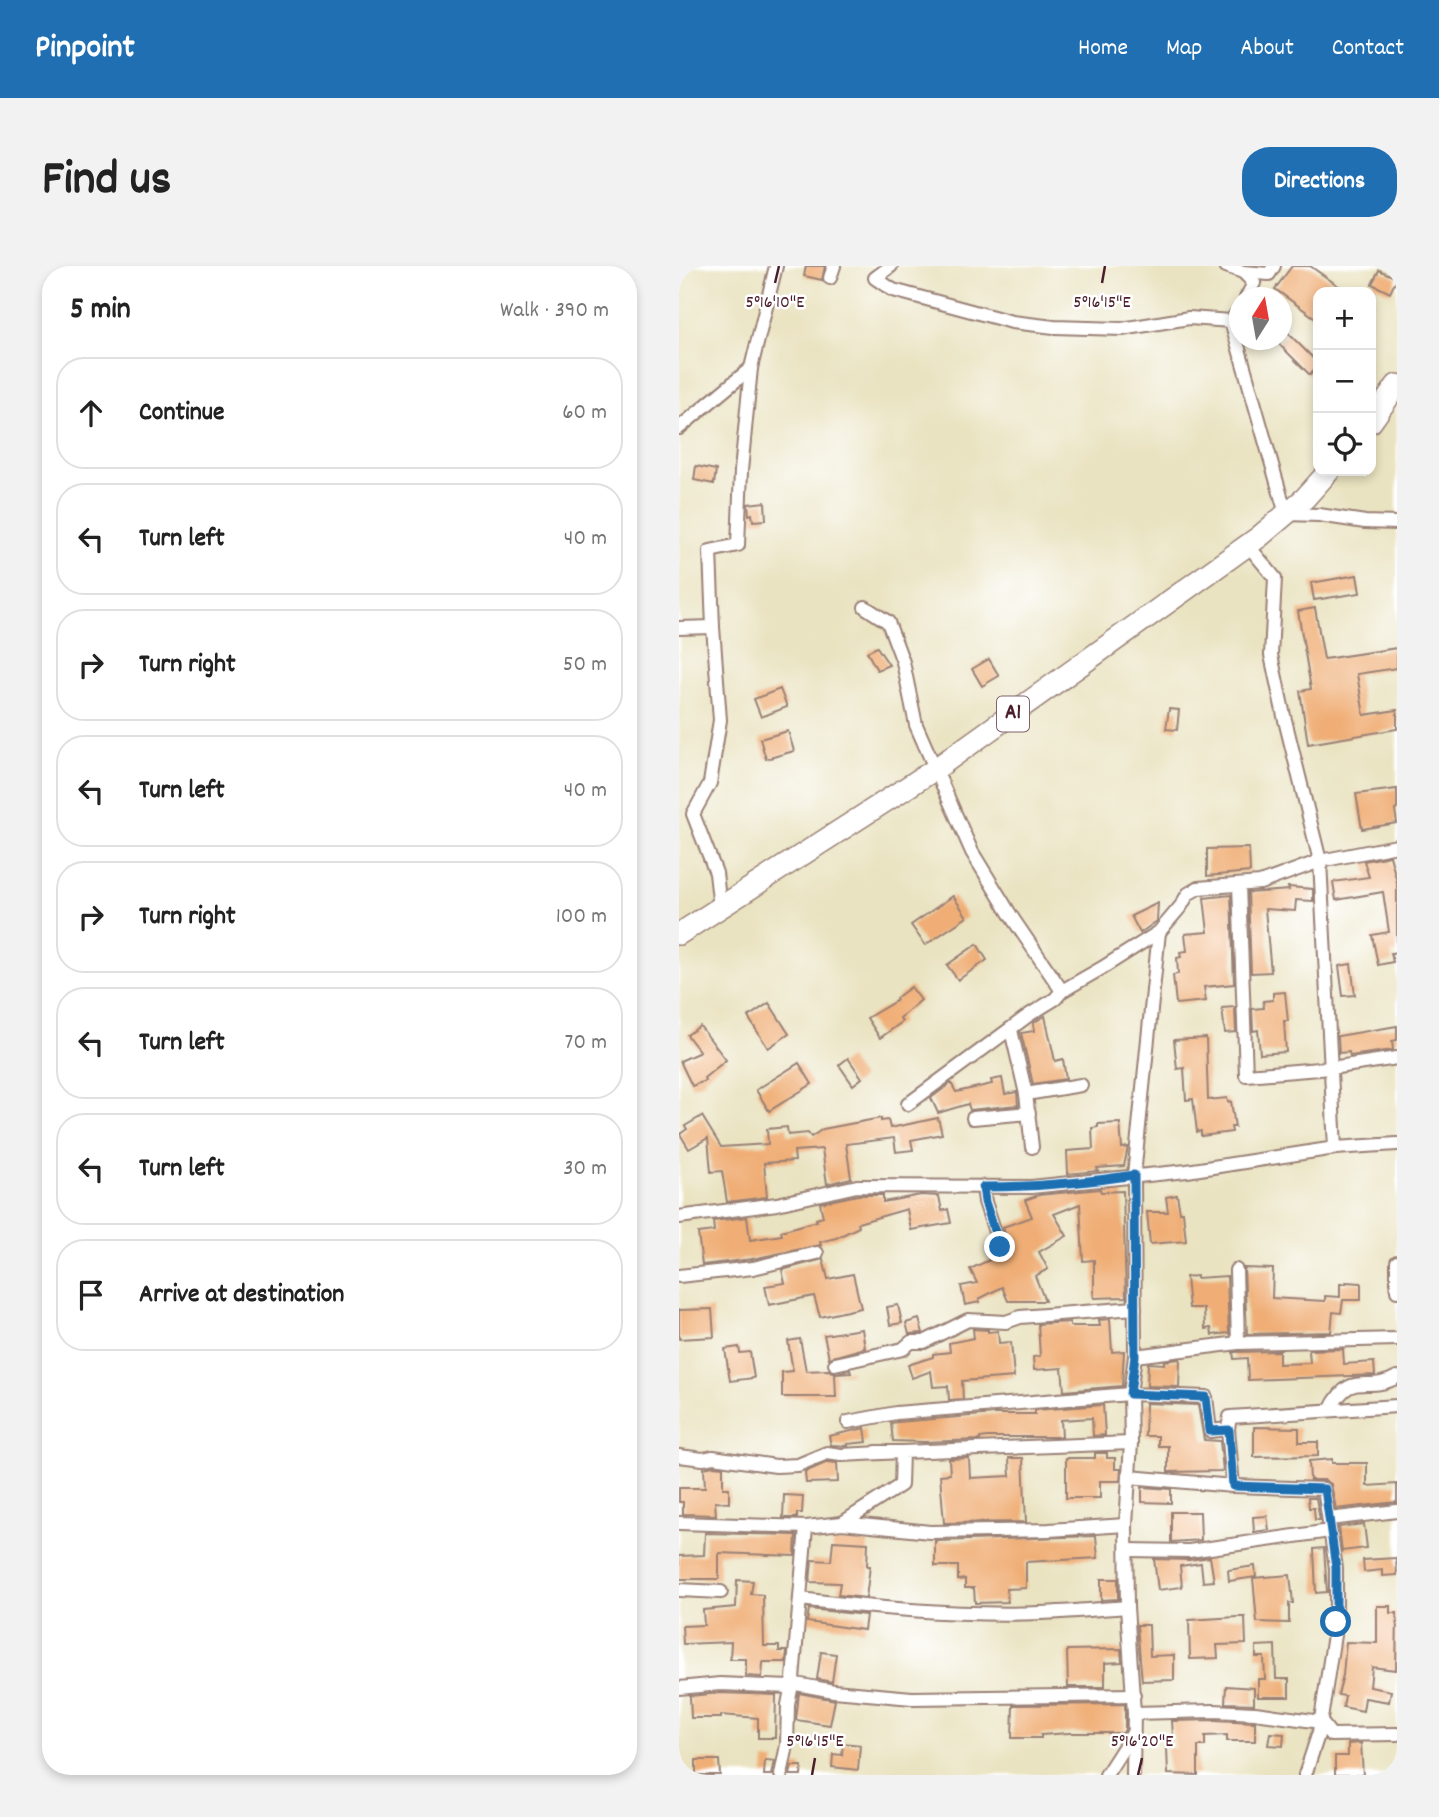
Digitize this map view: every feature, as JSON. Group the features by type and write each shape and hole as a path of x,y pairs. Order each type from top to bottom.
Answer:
{"highway":[{"path":"1376,415 1397,385"},
{"name":"A1","path":"679,934 934,770 1247,544 1305,498 1325,476"}],"street":[{"path":"720,908 716,873 692,814 710,783 720,720 710,551 739,545 741,471 751,368 776,266"},
{"path":"891,266 875,278 893,290 1012,322 1053,327 1122,329 1189,318 1229,321"},
{"path":"1226,266 1243,272 1269,274 1274,266"},
{"path":"1243,272 1254,283 1252,287"},
{"path":"1239,350 1286,514 1397,523"},
{"path":"679,428 751,368"},
{"path":"1247,544 1275,578 1271,655 1320,861 1335,1148"},
{"path":"865,607 888,622 903,662 916,725 972,852 1062,991"},
{"path":"679,628 713,627"},
{"path":"908,1104 1055,999 1062,991 1159,932 1188,894 1199,888 1260,883 1320,861 1397,846"},
{"path":"1239,885 1246,1075 1331,1068 1397,1058"},
{"path":"1133,1775 1135,1729 1127,1607 1126,1525 1131,1443 1130,1394 1135,1356 1134,1175 1159,932"},
{"path":"1011,1030 1027,1094 1032,1147"},
{"path":"1027,1094 1081,1084"},
{"path":"973,1118 1029,1113"},
{"path":"679,1217 777,1204 857,1186 1031,1187 1187,1171 1335,1148 1397,1144"},
{"path":"983,1187 985,1202 1000,1247"},
{"path":"679,1276 753,1268 817,1253"},
{"path":"1397,1262 1397,1291"},
{"path":"1236,1270 1238,1343"},
{"path":"835,1364 903,1349 911,1342 924,1342 968,1320 1006,1322 1020,1317 1135,1308"},
{"path":"1135,1356 1238,1343 1397,1339"},
{"path":"1330,1410 1339,1393 1346,1387 1388,1382 1397,1377"},
{"path":"848,1422 896,1413 1130,1394 1206,1397 1210,1431 1229,1430"},
{"path":"1233,1486 1230,1417 1397,1406"},
{"path":"679,1456 703,1459 713,1457 776,1466 798,1465 827,1453 841,1455 1131,1443"},
{"path":"842,1523 901,1485 902,1452"},
{"path":"1129,1477 1233,1486 1325,1489 1336,1568 1336,1622 1321,1722 1305,1775"},
{"path":"1127,1550 1189,1551 1397,1511"},
{"path":"679,1523 806,1527 842,1523 930,1532 1049,1530 1126,1525"},
{"path":"781,1775 787,1745 806,1527"},
{"path":"679,1590 721,1592"},
{"path":"800,1599 871,1608 970,1613 1041,1613 1127,1607"},
{"path":"679,1688 720,1684 790,1687 796,1684 834,1691 912,1698 1134,1695"},
{"path":"1134,1713 1255,1713 1321,1722 1331,1735 1397,1734"},
{"path":"1106,1775 1135,1729"}],"building":[{"path":"806,266 825,266 822,280 804,276"},
{"path":"1292,266 1310,266 1340,287 1313,287 1313,316 1292,301 1292,287 1276,287"},
{"path":"1379,270 1397,278 1390,293 1372,284"},
{"path":"1292,337 1313,358 1313,372 1310,375 1285,350 1292,350"},
{"path":"696,466 716,470 714,484 694,480"},
{"path":"765,502 766,520 753,521 752,514 749,515 748,504"},
{"path":"1357,575 1360,593 1314,600 1311,583"},
{"path":"1315,608 1324,659 1397,648 1397,668 1357,674 1364,715 1397,710 1397,729 1308,744 1300,691 1311,689 1298,611"},
{"path":"877,647 889,665 877,670 867,652"},
{"path":"989,659 999,676 982,686 972,669"},
{"path":"780,689 787,707 761,717 754,699"},
{"path":"1169,709 1179,710 1177,730 1166,729"},
{"path":"788,731 794,751 766,759 760,739"},
{"path":"1397,789 1397,823 1362,829 1356,794"},
{"path":"1249,848 1250,872 1207,876 1207,849"},
{"path":"1390,856 1397,882 1397,952 1391,953 1393,962 1378,965 1372,935 1389,932 1383,892 1336,900 1333,882 1369,877 1364,861"},
{"path":"1288,887 1313,889 1313,901 1296,900 1295,911 1265,909 1271,972 1251,973 1248,893 1289,890"},
{"path":"1231,895 1234,984 1204,987 1206,1001 1176,1004 1173,975 1178,974 1177,958 1181,957 1180,952 1187,951 1185,934 1208,932 1204,898"},
{"path":"953,896 967,917 925,945 911,925"},
{"path":"1158,903 1157,921 1140,933 1131,916"},
{"path":"977,944 987,960 958,980 947,965"},
{"path":"1351,964 1355,995 1343,996 1339,966"},
{"path":"911,987 921,1000 900,1018 902,1022 880,1038 867,1018 897,1000 896,998"},
{"path":"1285,992 1288,1021 1284,1021 1286,1052 1260,1054 1258,1030 1253,1031 1252,1009 1264,1008 1263,1001 1273,1000 1273,993"},
{"path":"769,1003 789,1034 768,1048 748,1017"},
{"path":"1235,1007 1236,1032 1225,1033 1222,1008"},
{"path":"1045,1016 1055,1061 1063,1059 1066,1079 1033,1084 1021,1033 1034,1031 1033,1023"},
{"path":"700,1026 726,1060 704,1078 705,1081 692,1086 680,1061 700,1052 687,1035"},
{"path":"1397,1026 1397,1040 1392,1041 1393,1050 1350,1056 1349,1052 1339,1053 1338,1036"},
{"path":"1206,1038 1208,1100 1227,1098 1228,1102 1231,1101 1235,1127 1231,1127 1232,1132 1201,1136 1201,1131 1197,1132 1193,1099 1186,1100 1184,1068 1177,1069 1174,1040"},
{"path":"848,1058 862,1078 853,1085 839,1065"},
{"path":"799,1063 812,1084 769,1111 756,1090"},
{"path":"1002,1078 1005,1094 1017,1092 1018,1105 970,1110 968,1104 938,1113 931,1098 951,1083 956,1092 992,1084 991,1080"},
{"path":"702,1116 721,1147 768,1144 767,1129 787,1127 788,1135 808,1133 811,1137 823,1129 881,1118 881,1121 888,1120 890,1128 938,1118 942,1134 911,1140 913,1150 896,1152 894,1138 846,1144 851,1178 827,1184 822,1149 794,1151 795,1161 764,1163 767,1197 727,1202 722,1171 711,1172 708,1138 689,1149 680,1134 687,1129 685,1126"},
{"path":"1120,1123 1122,1148 1128,1147 1124,1166 1068,1174 1067,1151 1093,1149 1092,1128 1098,1127 1098,1124"},
{"path":"1100,1189 1101,1192 1123,1191 1126,1297 1094,1298 1094,1260 1083,1261 1080,1204 1054,1214 1067,1236 1039,1252 1048,1269 1035,1276 1045,1301 1008,1301 1002,1287 979,1299 980,1302 965,1305 961,1286 977,1283 970,1269 1009,1251 1003,1227 1032,1217 1025,1200 1039,1195"},
{"path":"858,1195 883,1195 883,1202 921,1195 939,1196 942,1211 948,1209 951,1223 911,1230 907,1209 858,1223 859,1227 820,1242 821,1245 752,1259 702,1265 698,1233 714,1231 713,1221 747,1217 750,1240 782,1235 781,1231 823,1217 820,1203"},
{"path":"1177,1195 1180,1212 1183,1212 1186,1241 1150,1244 1147,1212 1168,1212 1166,1197"},
{"path":"823,1259 828,1279 853,1274 861,1308 820,1317 814,1296 769,1305 765,1286 785,1283 782,1270"},
{"path":"1244,1268 1273,1269 1272,1298 1325,1301 1325,1296 1340,1297 1340,1284 1346,1282 1361,1283 1361,1300 1343,1300 1341,1313 1333,1312 1331,1332 1247,1334"},
{"path":"1227,1276 1229,1333 1212,1335 1211,1328 1205,1329 1204,1308 1189,1308 1186,1277"},
{"path":"898,1305 902,1323 890,1325 887,1307"},
{"path":"712,1309 714,1337 679,1339 679,1310"},
{"path":"919,1319 923,1333 909,1334 906,1323"},
{"path":"1110,1319 1112,1352 1124,1351 1122,1386 1064,1391 1062,1368 1034,1370 1033,1357 1040,1356 1038,1324 1070,1322 1070,1326 1100,1326 1099,1320"},
{"path":"862,1329 865,1348 829,1358 824,1335"},
{"path":"973,1329 998,1331 999,1343 1011,1342 1014,1377 962,1381 963,1399 949,1400 948,1386 933,1387 931,1371 912,1378 908,1365 933,1357 933,1354 950,1352 949,1343 974,1338"},
{"path":"800,1339 806,1371 828,1370 836,1373 850,1370 851,1373 835,1374 836,1397 782,1397 782,1372 793,1371 788,1341"},
{"path":"739,1347 740,1353 750,1352 754,1378 730,1381 725,1349"},
{"path":"1343,1349 1344,1364 1374,1362 1375,1375 1248,1380 1247,1358 1234,1359 1233,1352 1279,1351 1279,1364 1310,1363 1309,1350"},
{"path":"1180,1359 1179,1387 1147,1386 1148,1363 1164,1364 1164,1361"},
{"path":"1146,1403 1198,1405 1204,1440 1220,1441 1223,1471 1168,1472 1168,1446 1158,1446 1158,1436 1145,1436"},
{"path":"1103,1405 1105,1435 1093,1436 1092,1418 1061,1420 1062,1437 893,1441 891,1423 995,1414 1035,1414 1035,1410"},
{"path":"1254,1427 1299,1428 1299,1442 1318,1442 1318,1456 1254,1457"},
{"path":"865,1428 867,1442 847,1444 848,1446 831,1445 829,1436"},
{"path":"1095,1453 1107,1453 1107,1458 1115,1458 1115,1469 1121,1469 1120,1481 1100,1481 1100,1498 1066,1498 1066,1458 1095,1458"},
{"path":"969,1458 970,1478 1010,1476 1009,1458 1023,1458 1026,1522 944,1523 940,1475 950,1474 949,1459"},
{"path":"1332,1459 1332,1463 1367,1463 1367,1486 1397,1484 1397,1502 1336,1509 1331,1484 1325,1480 1310,1480 1309,1461"},
{"path":"828,1462 837,1463 838,1482 806,1483 805,1472"},
{"path":"723,1467 723,1488 729,1488 729,1503 715,1502 716,1515 683,1514 683,1502 679,1502 679,1488 705,1488 704,1468"},
{"path":"1142,1487 1171,1489 1171,1503 1142,1502"},
{"path":"784,1495 803,1496 802,1513 797,1513 797,1518 783,1518"},
{"path":"1308,1498 1316,1498 1320,1520 1315,1520 1314,1508 1309,1508"},
{"path":"1171,1512 1200,1512 1201,1540 1171,1542"},
{"path":"1267,1516 1269,1530 1254,1532 1253,1517"},
{"path":"1364,1524 1367,1548 1342,1551 1339,1527"},
{"path":"705,1533 796,1535 795,1556 719,1553 719,1579 679,1579 679,1556 704,1555"},
{"path":"1096,1536 1098,1558 1026,1562 1026,1588 1006,1589 1008,1602 975,1603 974,1588 965,1588 965,1579 958,1580 958,1566 935,1566 935,1541"},
{"path":"833,1541 868,1543 867,1566 870,1566 866,1598 838,1595 840,1583 810,1582 812,1560 831,1561"},
{"path":"1324,1548 1327,1592 1316,1593 1314,1549"},
{"path":"1210,1557 1214,1581 1203,1582 1201,1563 1180,1566 1182,1587 1158,1590 1154,1559 1189,1560"},
{"path":"1396,1558 1397,1575 1382,1576 1382,1570 1364,1572 1363,1560"},
{"path":"1255,1566 1256,1577 1229,1581 1228,1570"},
{"path":"1290,1575 1293,1603 1289,1603 1289,1623 1257,1622 1253,1578"},
{"path":"1101,1579 1118,1579 1118,1599 1101,1600"},
{"path":"737,1580 753,1581 751,1594 763,1595 764,1646 779,1646 779,1651 787,1651 786,1662 763,1662 762,1677 746,1676 746,1659 730,1659 731,1642 683,1644 682,1626 704,1625 703,1610 736,1607"},
{"path":"1377,1606 1390,1606 1390,1613 1397,1613 1396,1670 1372,1667 1370,1687 1391,1691 1389,1702 1365,1698 1363,1711 1343,1707 1345,1696 1338,1695 1346,1642 1377,1643"},
{"path":"809,1609 866,1615 864,1630 807,1622"},
{"path":"1245,1617 1246,1644 1217,1645 1218,1658 1190,1659 1189,1620"},
{"path":"1137,1625 1149,1625 1150,1656 1174,1655 1174,1680 1142,1681"},
{"path":"1275,1645 1276,1679 1289,1679 1289,1697 1258,1697 1258,1679 1265,1679 1264,1657 1256,1657 1256,1646"},
{"path":"1121,1649 1122,1662 1105,1663 1105,1687 1068,1687 1067,1650"},
{"path":"821,1652 836,1654 832,1682 817,1679"},
{"path":"1226,1686 1254,1688 1254,1704 1225,1703"},
{"path":"720,1693 776,1695 775,1738 758,1738 758,1718 721,1715 721,1718 691,1718 690,1696"},
{"path":"799,1693 835,1700 830,1725 796,1720"},
{"path":"1125,1704 1123,1733 1069,1733 1041,1735 1041,1738 1012,1738 1013,1705"},
{"path":"1172,1721 1255,1722 1255,1741 1227,1741 1227,1735 1205,1736 1205,1746 1198,1746 1198,1775 1168,1774 1167,1748 1174,1748"},
{"path":"1270,1733 1284,1734 1283,1746 1268,1745"},
{"path":"843,1743 860,1745 858,1770 832,1767 833,1754 842,1755"},
{"path":"1361,1743 1363,1775 1335,1775 1335,1756 1348,1756 1348,1744"},
{"path":"696,1760 719,1760 720,1775 696,1775"},
{"path":"765,1760 775,1761 772,1775 764,1775"},
{"path":"792,1766 802,1766 801,1775 790,1775"}],"route":[{"path":"1000,1247 985,1202 983,1187 1031,1187 1134,1175 1135,1356 1130,1394 1206,1397 1210,1431 1229,1430 1233,1486 1325,1489 1336,1568 1336,1622"}]}
